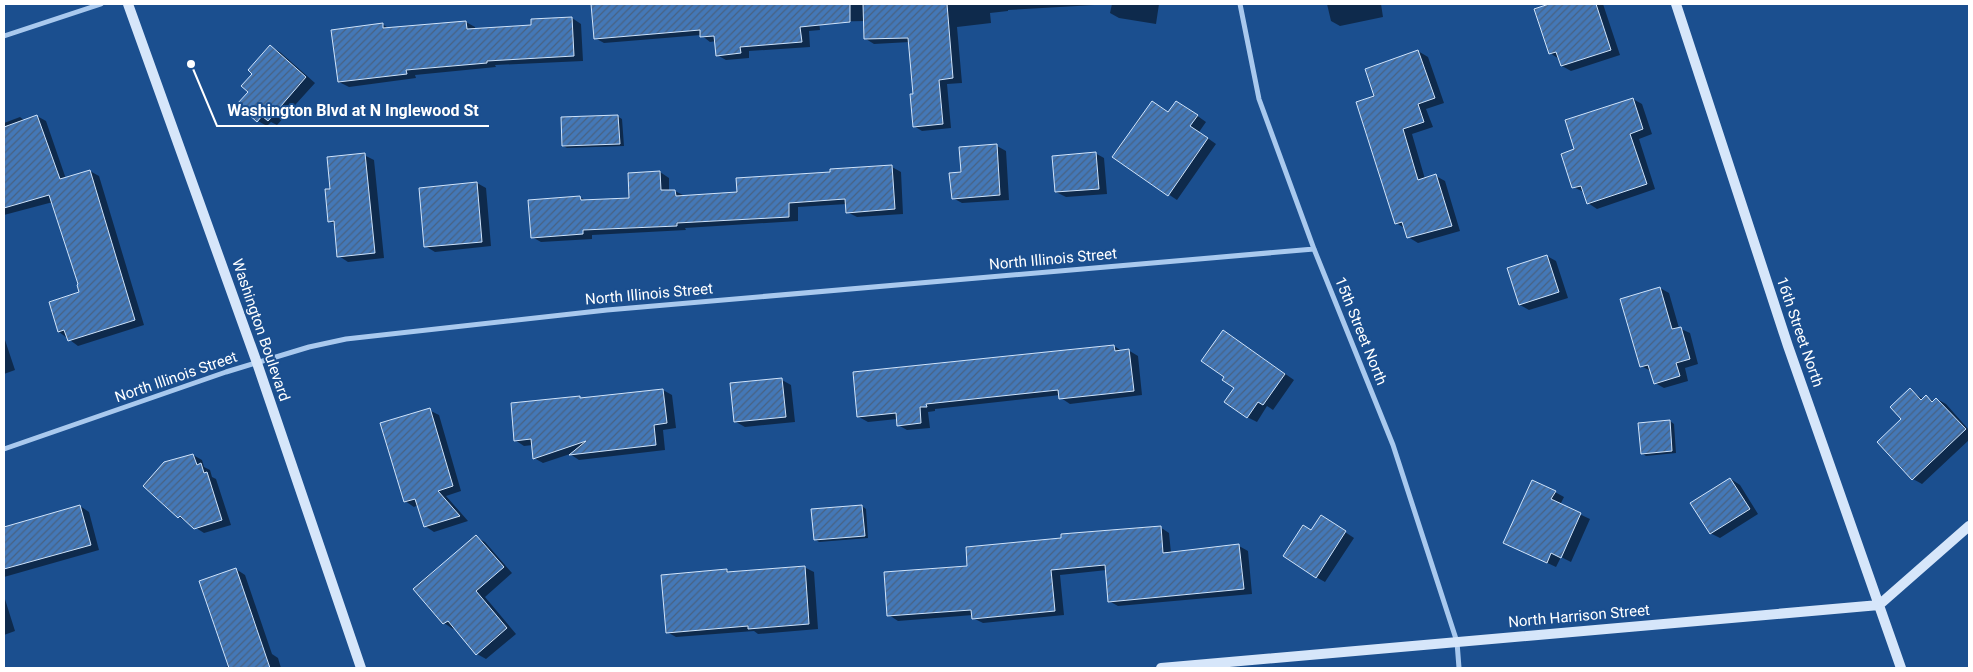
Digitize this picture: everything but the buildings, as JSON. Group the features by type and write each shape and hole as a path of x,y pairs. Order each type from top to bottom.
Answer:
{"street":[{"path":"4,36 101,4"},
{"name":"Washington Boulevard","path":"128,4 257,363 361,668"},
{"name":"15th Street North","path":"1240,4 1258,99 1314,249 1393,445 1457,642 1459,668"},
{"name":"16th Street North","path":"1676,4 1788,346 1900,668"},
{"name":"North Illinois Street","path":"4,449 257,363 309,347 346,339 597,311 1314,249"},
{"path":"1878,605 1969,526"},
{"name":"North Harrison Street","path":"1161,668 1878,605"}],"place":[{"name":"Washington Blvd at N Inglewood St","path":"191,64"}]}
